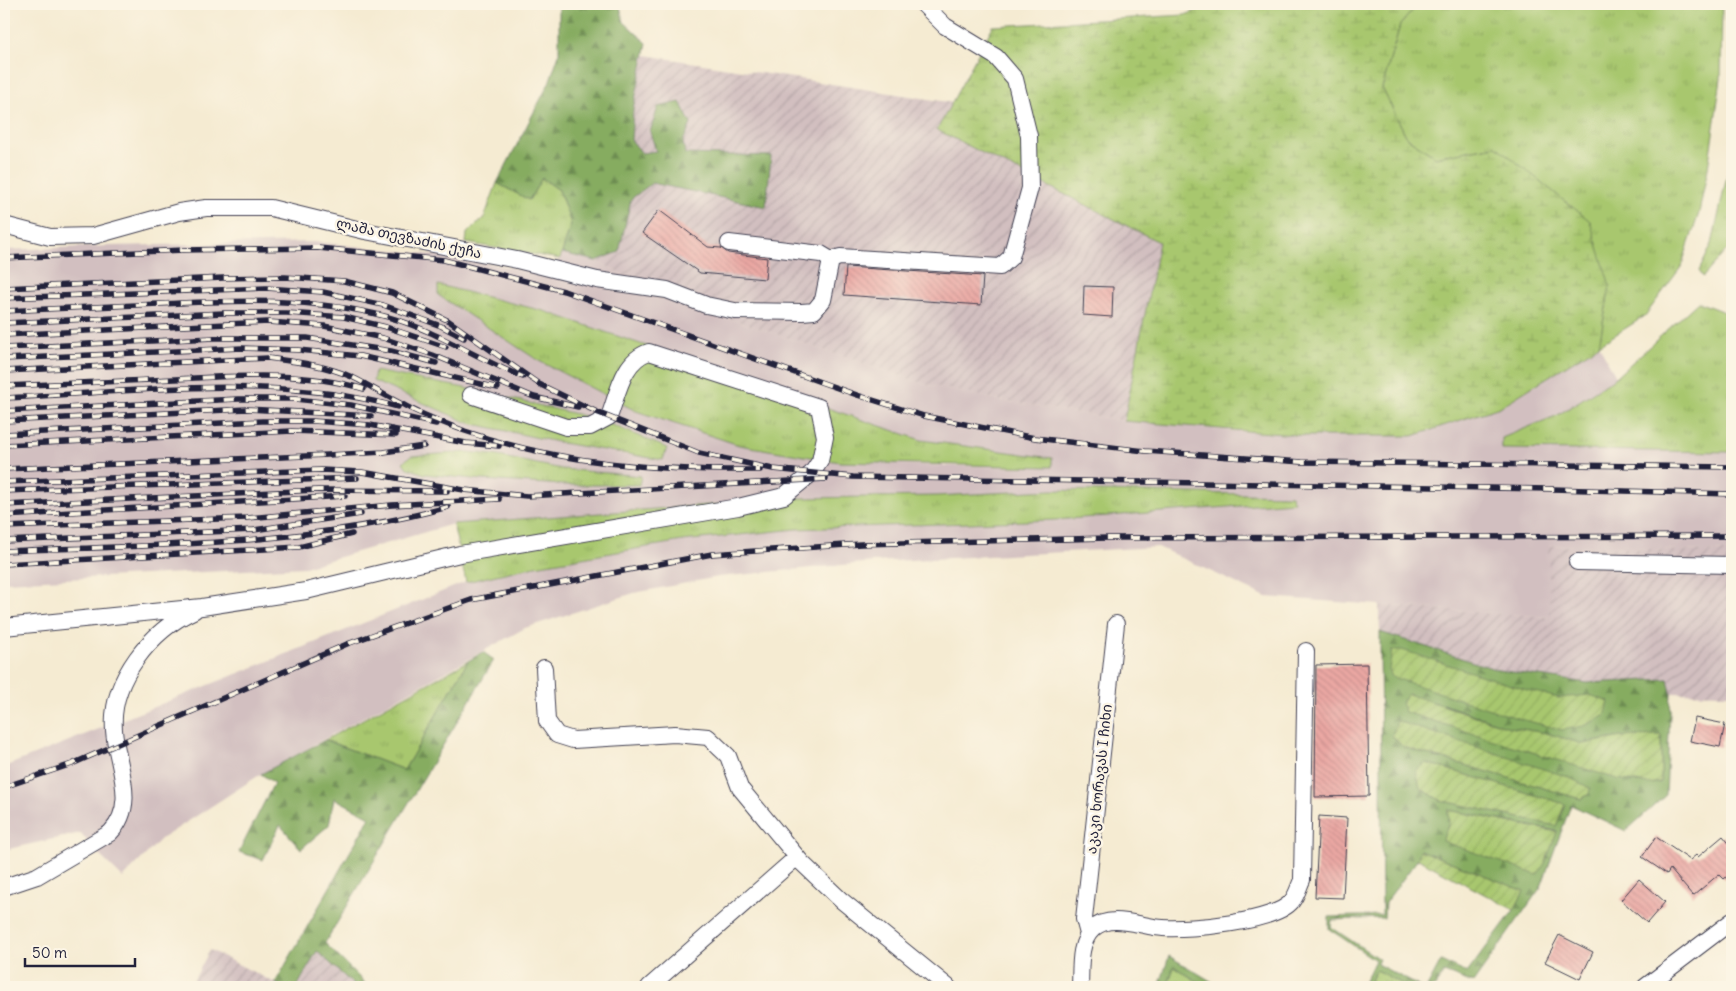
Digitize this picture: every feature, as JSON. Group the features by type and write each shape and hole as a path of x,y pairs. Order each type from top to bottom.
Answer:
{"street":[{"path":"728,243 821,254 831,260 840,257 1000,267 1011,257 1030,188 1029,136 1015,79 996,57 945,26 923,4"},
{"name":"ლაშა თევზაძის ქუჩა","path":"4,225 50,237 93,236 179,212 206,208 271,208 365,231 517,260 597,280 667,290 706,305 735,311 814,311 823,300 831,260"},
{"path":"4,628 202,607 306,591 460,554 738,508 784,496 812,473 820,461 826,437 818,407 649,352 642,354 628,366 609,416 590,427 566,427 471,395"},
{"path":"1577,562 1732,565"},
{"path":"4,887 37,876 110,833 119,824 124,802 125,786 115,746 113,729 115,704 129,670 152,640 184,615 202,607"},
{"name":"აკაკი ხორავას I ჩიხი","path":"1088,934 1084,919 1116,624"},
{"path":"1080,987 1081,952 1088,934 1100,924 1109,921 1163,928 1213,926 1266,916 1280,910 1292,901 1302,880 1306,651"},
{"path":"544,668 547,721 558,734 573,740 675,734 708,737 728,756 740,788 797,857 841,900 948,987"},
{"path":"649,987 797,857"},
{"path":"1645,987 1732,922"}],"shaded area":[{"path":"645,55 954,103 938,130 1159,242 1124,421 1010,402 927,385 666,297 596,261 619,252 631,199 652,183 766,207 685,154 683,141 691,124 650,132 656,152 642,154 631,141 633,109"},
{"path":"315,242 464,258 550,275 562,253 596,261 666,297 927,385 1010,402 1124,421 1307,436 1413,436 1500,407 1599,345 1616,377 1558,415 1502,438 1502,449 1732,452 1732,552 1548,545 1550,617 1266,597 1158,547 874,562 718,577 634,593 525,628 261,774 161,839 123,878 92,848 81,833 4,850 4,767 466,582 535,566 682,541 796,529 1055,520 1293,501 1291,495 1052,490 936,496 804,498 453,524 305,567 4,582 4,250","holes":["438,295 544,311 921,440 1052,458 1052,467 840,462 739,445 636,411 539,361","375,371 465,388 576,414 633,456 469,423 373,381","468,452 493,455 562,469 640,476 640,485 564,485 425,474 411,456"]},
{"path":"1547,545 1732,552 1732,694 1671,693 1667,679 1587,683 1498,670 1380,632 1379,605 1549,617"},
{"path":"210,950 283,987 190,987"},
{"path":"317,950 356,987 297,987"}],"green space":[{"path":"559,4 619,4 624,22 647,43 633,109 631,140 642,153 656,151 650,132 658,107 680,102 691,124 683,141 685,154 771,156 766,207 652,183 631,199 619,252 596,261 562,253 571,224 559,190 542,178 529,200 497,183 549,83 559,54"},
{"path":"1203,4 1418,4 1400,25 1382,88 1407,138 1435,157 1496,146 1590,221 1610,286 1599,345 1500,407 1413,436 1307,436 1124,421 1159,242 937,130 993,26 1185,15 1198,10"},
{"path":"1418,4 1722,4 1721,79 1708,168 1699,213 1681,267 1645,316 1599,345 1610,286 1496,146 1435,157 1407,138 1382,88 1400,25"},
{"path":"1732,153 1732,244 1703,277 1699,271 1712,244"},
{"path":"542,178 559,190 571,224 560,259 466,243 467,233 484,218 497,183 529,200"},
{"path":"438,285 544,311 921,440 1052,458 1052,467 840,462 739,445 636,411 539,361 438,295"},
{"path":"1698,302 1732,315 1732,452 1502,449 1502,438 1558,415 1616,377"},
{"path":"375,371 465,388 603,421 667,448 663,460 562,443 469,423 373,381"},
{"path":"468,452 562,469 641,476 639,485 564,485 425,474 407,468 403,462 411,456"},
{"path":"1052,490 1291,495 1294,502 1055,520 796,529 682,541 535,566 466,582 453,524 804,498 936,496"},
{"path":"1380,632 1498,670 1587,683 1668,679 1671,693 1666,795 1626,831 1571,805 1541,887 1473,983 1444,972 1435,987 1427,987 1441,961 1467,973 1514,910 1524,891 1420,850 1418,859 1385,903 1384,918 1332,920 1331,927 1379,959 1377,964 1421,987 1408,987 1376,970 1368,987 1362,987 1375,960 1329,929 1329,917 1382,915","holes":["1402,651 1478,678 1519,690 1564,699 1588,697 1609,702 1517,718","1442,704 1509,727 1546,733 1583,744 1622,737 1661,735 1661,782","1392,735 1589,794 1581,799 1403,747","1426,763 1565,804 1556,826 1440,800 1420,788","1448,810 1557,831 1442,841 1449,823"]},
{"path":"1392,650 1402,650 1558,698 1590,695 1609,702 1605,716 1584,726 1562,730 1517,718 1392,677 1389,670"},
{"path":"483,652 494,660 325,943 369,987 356,987 317,951 297,987 283,987 275,983 370,817 334,798 329,825 301,849 280,825 263,860 239,852 274,783 261,774 325,740 404,770 468,661"},
{"path":"468,661 404,770 325,740 454,669"},
{"path":"1408,694 1509,727 1546,733 1583,744 1622,737 1661,735 1661,782 1648,784 1617,779 1405,712 1401,703"},
{"path":"1397,721 1568,777 1590,788 1589,794 1581,799 1403,747 1392,735"},
{"path":"1426,763 1565,804 1556,826 1440,800 1420,788 1416,771"},
{"path":"1448,810 1557,832 1545,863 1537,875 1442,841 1449,823"},
{"path":"1420,850 1524,891 1514,910 1418,859"},
{"path":"1169,956 1221,987 1207,987 1174,967 1167,987 1159,987"},
{"path":"1174,967 1207,987 1167,987"},
{"path":"1376,970 1408,987 1368,987"}],"building":[{"path":"659,210 708,247 721,248 728,253 767,258 765,279 700,273 642,233"},
{"path":"846,267 983,276 981,305 844,295"},
{"path":"1084,286 1113,287 1112,317 1083,315"},
{"path":"1367,664 1369,796 1315,797 1316,665"},
{"path":"1695,718 1725,724 1720,747 1690,741"},
{"path":"1319,816 1347,818 1343,898 1315,897"},
{"path":"1723,836 1732,847 1732,872 1724,879 1719,874 1693,896 1670,869 1667,874 1642,857 1656,837 1690,860 1696,855 1698,857"},
{"path":"1639,879 1665,902 1647,923 1621,900"},
{"path":"1559,935 1593,952 1580,979 1545,962"}],"railway":[{"path":"4,258 184,250 318,248 444,260 564,291 857,395 924,416 1035,438 1145,451 1302,462 1732,467"},
{"path":"4,288 223,278 285,277 344,281 392,293 449,321 539,384 599,413 699,453 773,469 853,477 1552,489 1732,494"},
{"path":"4,298 266,288 323,292 383,305 441,326 464,338"},
{"path":"4,311 245,301 331,306 388,317 423,329 523,377"},
{"path":"4,323 224,313 287,313 344,317 386,327 446,347"},
{"path":"4,335 268,322 324,326 383,338 433,355 534,397 578,407"},
{"path":"4,348 214,338 307,338 391,351 436,363"},
{"path":"4,359 242,348 298,350 360,356 498,388"},
{"path":"4,371 268,358 311,364 342,373 433,419 465,431 537,451 574,458 648,467 760,470"},
{"path":"4,386 270,376 318,379 364,389"},
{"path":"4,398 152,389 252,388 302,390 351,397 398,407"},
{"path":"4,411 238,399 295,399 351,405 436,424"},
{"path":"4,421 247,409 371,416"},
{"path":"4,434 262,421 313,421 370,425 466,443 499,446"},
{"path":"4,445 292,431 396,435"},
{"path":"4,469 384,452 424,446"},
{"path":"4,482 321,470 362,472 464,490 527,496 826,479"},
{"path":"4,491 357,478"},
{"path":"4,505 318,490 447,491"},
{"path":"4,516 345,496"},
{"path":"4,527 247,518 392,505 499,499"},
{"path":"4,551 172,545 283,536 394,520 448,507"},
{"path":"4,541 254,530 361,514"},
{"path":"4,564 299,547 352,534"},
{"path":"4,787 72,764 347,644 471,600 712,554 861,544 1108,538 1732,536"}]}
